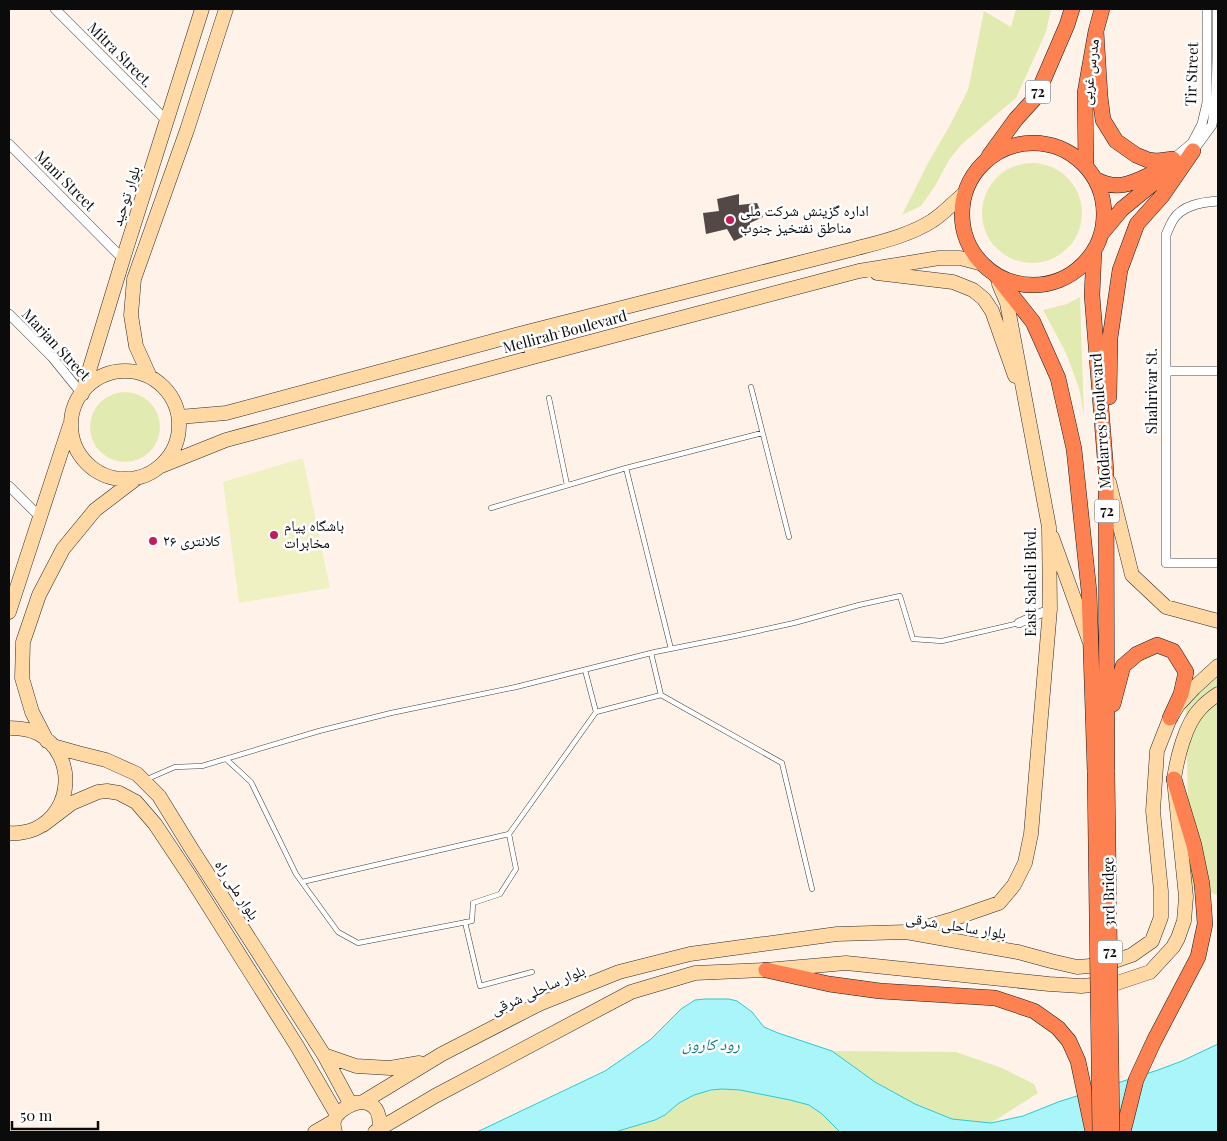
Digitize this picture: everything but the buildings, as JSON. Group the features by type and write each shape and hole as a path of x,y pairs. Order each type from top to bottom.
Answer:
{"highway":[{"name":"مدرس غربی","path":"983,164 1016,119 1036,97 1072,9"},
{"name":"مدرس غربی","path":"1090,173 1085,93 1096,31 1102,9"},
{"path":"1096,31 1103,120 1116,141 1136,155 1148,160 1157,161 1173,159"},
{"name":"72","path":"1027,143 1043,144 1059,148 1074,156 1090,173 1102,196 1104,215 1102,233 1094,250 1083,265 1068,277 1050,284 1031,286 1012,282 995,274 983,264 971,249 964,231 962,212 965,193 972,178 983,164 996,154 1011,147 1027,143"},
{"path":"1102,233 1122,209 1193,151"},
{"path":"1106,471 1110,338 1120,270 1137,224 1162,196 1193,151"},
{"path":"1090,173 1104,184 1121,186 1132,183 1158,170 1173,159"},
{"name":"Modarres Boulevard","path":"1094,250 1092,295 1106,471 1107,727 1101,772"},
{"name":"Modarres Boulevard","path":"995,274 1033,322 1058,378 1074,449 1090,591 1091,645 1101,772"},
{"path":"1107,727 1123,666 1137,654 1157,645 1173,650 1186,672 1181,694 1170,718"},
{"name":"3rd Bridge","path":"1100,1132 1101,772"},
{"name":"3rd Bridge","path":"1101,772 1112,1132"},
{"path":"1123,1132 1136,1080 1198,957 1205,924 1202,884 1194,845 1174,779"},
{"path":"766,970 829,984 880,991 995,998 1034,1012 1058,1028 1069,1041 1078,1061 1093,1132"}],"main road":[{"name":"بلوار توحید","path":"82,394 122,259 202,9"},
{"path":"150,377 136,346 131,315 134,279 187,130 226,9"},
{"name":"Mellirah Boulevard","path":"179,417 226,413 527,332 895,238 916,230 933,220 965,193"},
{"name":"Mellirah Boulevard","path":"161,466 226,440 533,356 859,271 940,258 960,258 983,264"},
{"path":"859,271 954,282 973,290 984,299 992,311 1012,369 1024,396"},
{"name":"East Saheli Blvd.","path":"906,932 950,920 998,903 1014,885 1025,863 1031,834 1050,609 1049,527 1007,303 995,274"},
{"path":"527,332 533,356"},
{"path":"9,612 77,401 87,387 100,377 117,372 134,372 150,377 164,387 173,401 179,417 179,434 172,452 161,466 145,476 126,480 108,477 92,468 79,454 72,436 72,417"},
{"path":"1106,471 1132,575 1166,607 1218,621"},
{"path":"43,825 55,814 64,798 66,779 63,761 32,712 22,678 25,634 39,595 63,549 95,510 137,478"},
{"path":"1049,527 1091,645"},
{"name":"بلوار ساحلی شرقی","path":"315,1132 335,1123 357,1103 428,1062 539,1004 619,972 690,954 837,934 906,932 1018,952 1076,967 1103,965 1132,955 1152,941 1161,917 1161,891 1153,811 1157,751 1170,718 1178,705 1218,666"},
{"path":"377,1130 444,1091 631,992 695,974 846,963 1081,986 1117,983 1150,972 1178,938 1184,921 1186,897 1174,779 1176,763 1183,740 1194,717 1200,708 1218,694"},
{"name":"بلوار ملی راه","path":"9,728 21,728 39,734 50,743 106,760 137,774 159,796 324,1055 341,1086 357,1103 373,1106 377,1111 380,1116 377,1130"},
{"path":"10,836 28,832 43,825 72,803 98,792 119,793 136,802 155,824 191,878 297,1046 325,1094 335,1123"},
{"path":"324,1055 356,1066 390,1068 428,1062"},
{"path":"325,1094 335,1094 341,1086"}],"street":[{"name":"Mitra Street.","path":"55,9 166,121"},
{"name":"Tir Street","path":"1173,159 1192,143 1202,124 1207,103 1207,9"},
{"name":"Tir Street","path":"1193,151 1212,125 1216,98 1217,9"},
{"name":"Mani Street","path":"9,144 122,259"},
{"name":"Shahrivar St.","path":"1218,201 1187,207 1174,218 1166,235 1166,563 1218,563"},
{"name":"Marjan Street","path":"9,314 52,357 82,394"},
{"path":"1166,370 1218,371"},
{"path":"9,486 40,517"},
{"path":"1019,623 1050,609"}],"lane":[{"path":"751,387 789,537"},
{"path":"549,398 568,485"},
{"path":"491,508 626,468 762,433"},
{"path":"626,468 671,649"},
{"path":"144,780 176,767 202,766 319,731 364,720 516,687 651,653 785,625 858,605 900,596 912,639 942,641 1019,623"},
{"path":"651,653 661,695"},
{"path":"584,670 596,712"},
{"path":"302,882 509,834 596,712 661,695 782,763 812,889"},
{"path":"226,759 252,782 296,874 338,932 358,943 472,921 474,903 500,894 516,869 509,834"},
{"path":"465,922 480,986 532,972"}],"green space":[{"path":"1016,9 1051,9 1046,32 1016,98 962,144 949,160 935,186 921,206 902,215 968,90 984,11 1011,27"},
{"path":"1032,163 1051,167 1068,177 1078,194 1082,213 1078,232 1068,249 1051,259 1032,263 1013,259 996,249 986,232 982,213 986,194 996,177 1013,167"},
{"path":"1080,297 1084,416 1079,388 1066,353 1043,310 1067,304"},
{"path":"125,392 138,395 150,402 157,414 160,427 157,440 150,452 138,459 125,462 112,459 100,452 93,440 90,427 93,414 100,402 112,395"},
{"name":"باشگاه پیام مخابرات","path":"303,458 330,588 239,603 223,482"},
{"path":"1218,675 1218,895 1190,888 1185,677"},
{"path":"832,1051 956,1052 1002,1068 1034,1084 1038,1093 991,1123 952,1119 915,1104 875,1082"},
{"path":"722,1089 740,1090 809,1105 822,1114 840,1132 615,1132 663,1116 688,1097"}],"water":[{"name":"رود کارون","path":"695,1000 737,1001 752,1012 764,1027 832,1051 875,1082 915,1104 952,1119 991,1123 1023,1116 1058,1102 1158,1070 1218,1044 1218,1132 840,1132 822,1114 809,1105 740,1090 722,1089 694,1095 655,1120 615,1132 477,1132 605,1071 650,1040 681,1009"}],"place":[{"name":"اداره گزینش شرکت ملی مناطق نفتخیز جنوب","path":"730,220"},
{"name":"باشگاه پیام مخابرات","path":"274,535"},
{"name":"کلانتری ۲۶","path":"153,541"}]}
